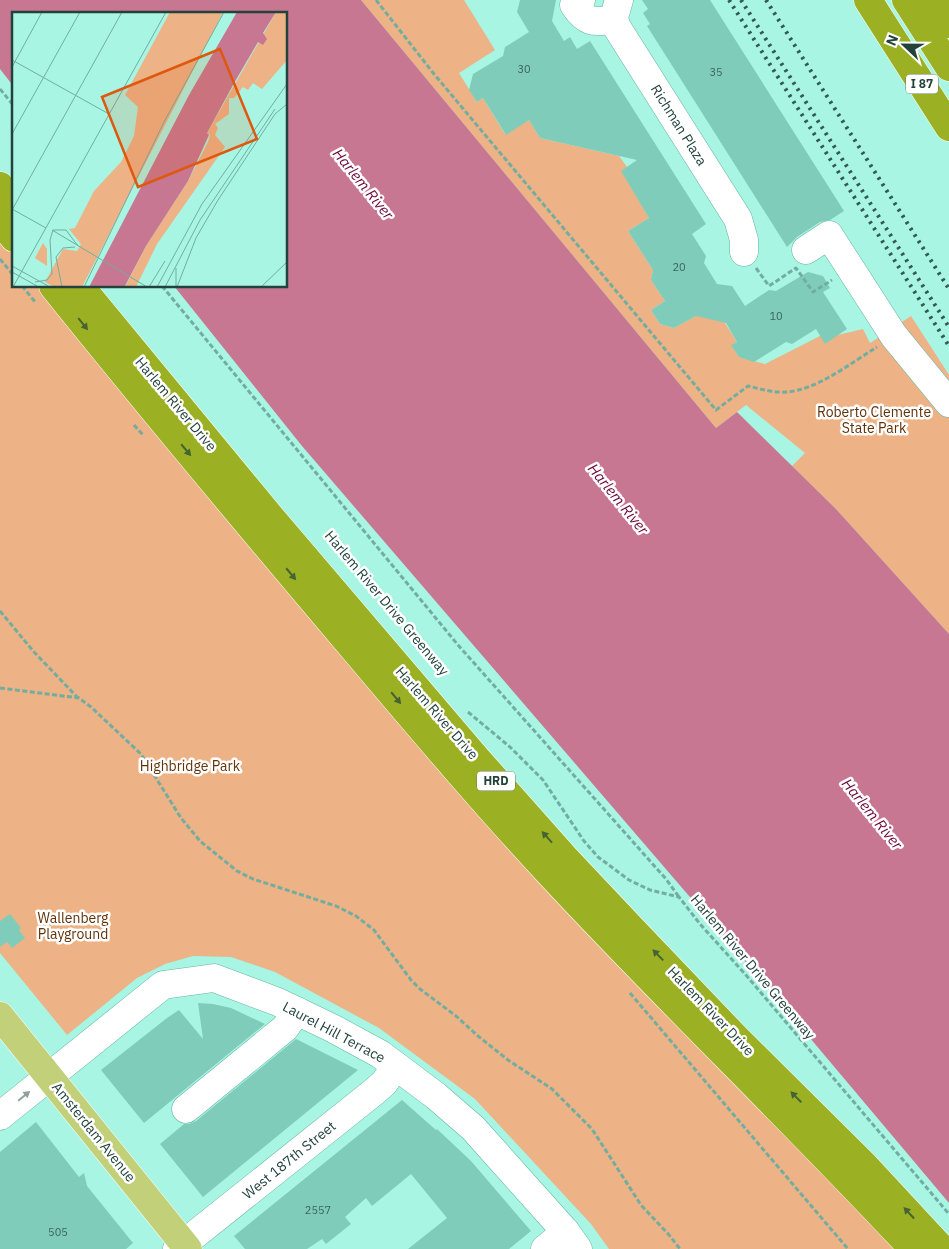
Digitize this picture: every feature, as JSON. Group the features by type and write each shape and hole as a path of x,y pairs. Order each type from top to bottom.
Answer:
{"highway":[{"name":"I 87","path":"868,0 949,127"},
{"name":"I 87","path":"906,0 949,68"},
{"path":"933,0 949,24"},
{"path":"0,186 12,201"},
{"path":"0,220 12,235"},
{"name":"Harlem River Drive","path":"55,288 255,533 461,775 618,946 851,1182 913,1249"},
{"name":"Harlem River Drive","path":"82,288 272,520 502,788 565,858 701,1001 865,1166 942,1249"}],"main road":[{"name":"Amsterdam Avenue","path":"0,1016 183,1247"}],"street":[{"path":"581,0 574,4 586,19 593,21 616,10"},
{"name":"Richman Plaza","path":"616,10 617,29 738,219 742,231 744,252"},
{"path":"806,250 829,235 894,336 949,402"},
{"name":"Laurel Hill Terrace","path":"0,1116 163,985 214,978 293,1009 356,1041 396,1066 436,1096 473,1128 572,1240"},
{"path":"183,1106 285,1028 293,1009"},
{"name":"West 187th Street","path":"183,1247 384,1083 396,1066"},
{"path":"545,1249 572,1240"}],"path":[{"path":"376,0 434,74 716,410 748,386 775,392 797,391 807,388 817,384 871,351"},
{"path":"0,89 12,104"},
{"path":"744,252 769,286 796,268 813,292 831,280"},
{"path":"0,259 12,274"},
{"path":"164,288 458,646 666,879 679,897"},
{"path":"0,611 34,652 79,698 141,754 181,818 200,840 237,871 253,879 336,906 356,916 374,930 411,980 420,989 456,1016 508,1060 552,1089 592,1129 641,1205 680,1249"},
{"path":"0,688 79,698"},
{"name":"Harlem River Drive Greenway","path":"463,708 510,747 543,780 584,841 598,857 629,880 650,890 679,897 700,924 745,974 949,1214"}],"green space":[{"name":"Roberto Clemente State Park","path":"361,0 464,0 495,50 459,73 477,102 483,98 505,134 529,120 540,138 619,156 627,167 622,171 649,218 628,231 653,270 651,280 665,301 651,310 660,324 674,328 705,311 725,323 737,342 732,345 739,357 765,364 820,336 838,335 863,329 870,343 911,316 949,375 949,634 836,509 792,466 805,453 746,405 716,428"},
{"name":"Highbridge Park","path":"0,238 12,253 12,288 41,288 167,445 898,1249 609,1249 591,1224 475,1099 379,1028 275,972 231,957 193,956 165,964 137,978 67,1035 0,953"}],"water":[{"name":"Harlem River","path":"0,0 361,0 716,428 737,412 836,509 949,634 949,1203 751,968 302,446 176,288 288,288 288,12 12,12 12,84 0,69"}],"building":[{"path":"520,0 556,0 552,21 564,41 570,37 577,49 590,41 706,224 692,234 706,256 704,263 717,284 732,286 745,306 769,290 776,291 808,272 823,276 830,288 823,292 847,329 825,344 816,329 792,344 786,342 754,362 739,357 731,345 737,342 726,323 696,316 674,328 660,324 651,310 665,301 651,280 653,270 628,231 649,218 621,171 637,160 540,138 529,120 506,135 483,98 477,102 469,90 473,74 503,56 505,47 529,32 517,12"},
{"path":"642,0 710,0 844,211 830,220 820,222 797,237 787,247 647,26 650,24 643,13 648,9"},
{"path":"10,914 21,928 19,930 25,938 12,948 7,942 0,947 0,921"},
{"path":"198,1003 231,1008 265,1024 144,1123 101,1070 179,1010 203,1039"},
{"path":"296,1039 358,1070 203,1197 160,1144 184,1124 196,1121"},
{"path":"402,1100 471,1161 531,1231 509,1249 408,1249 447,1218 411,1174 372,1206 366,1198 345,1217 351,1224 326,1244 322,1239 307,1249 245,1249 234,1236"},
{"path":"36,1122 79,1177 84,1173 87,1186 133,1243 126,1249 0,1249 0,1152"}],"railway":[{"path":"729,0 949,346"},
{"path":"741,0 949,327"},
{"path":"766,0 949,289"}],"park label":[{"name":"Wallenberg Playground","path":"73,926"}]}
